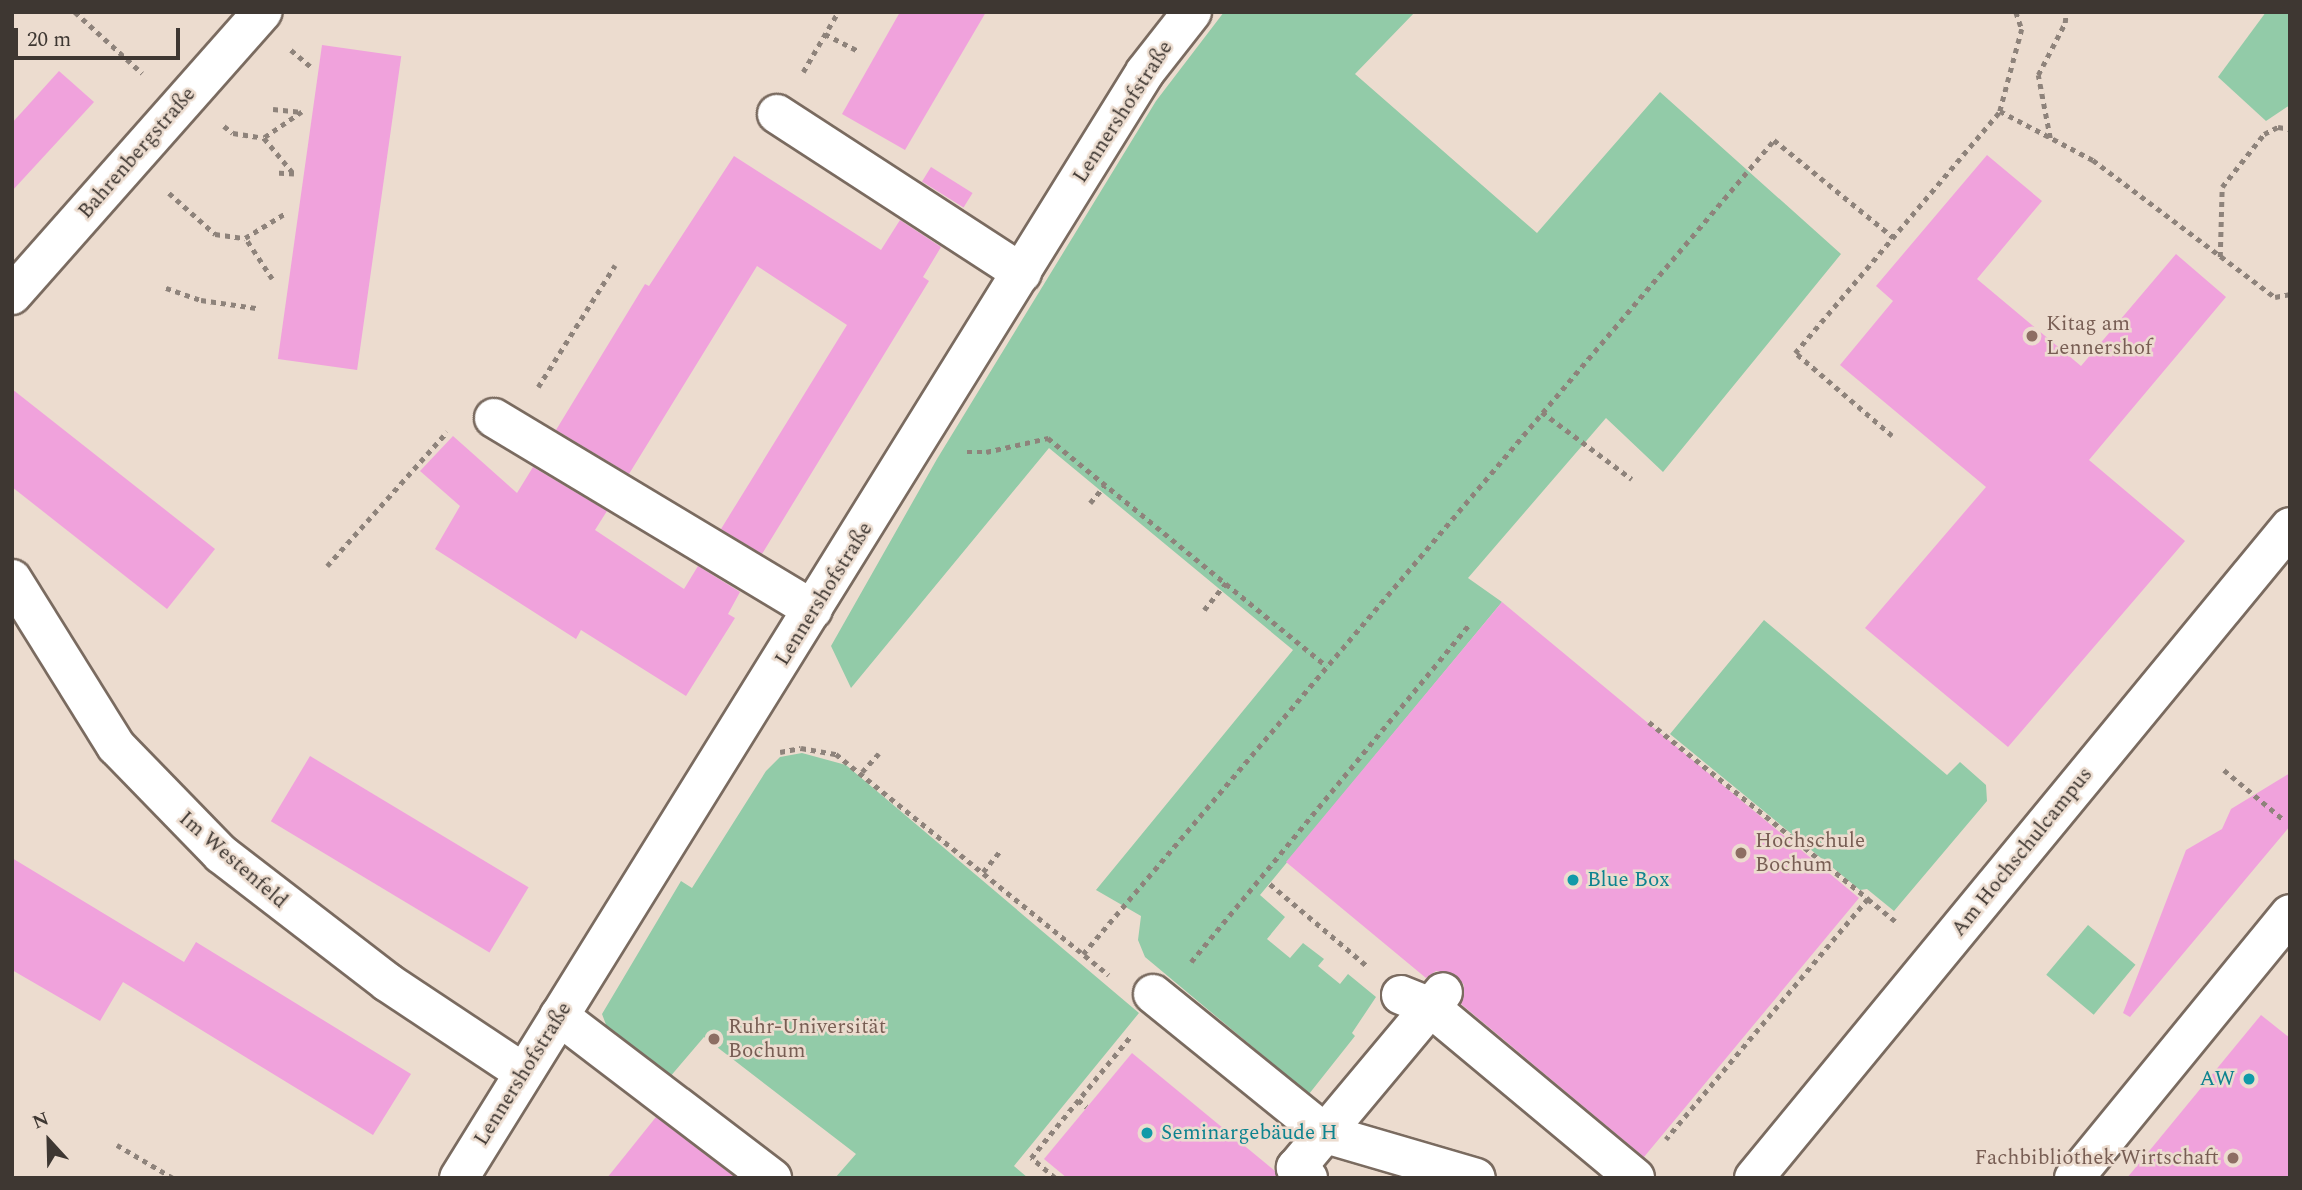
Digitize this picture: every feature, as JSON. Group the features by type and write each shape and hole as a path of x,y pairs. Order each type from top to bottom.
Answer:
{"street":[{"name":"Bahrenbergstraße","path":"12,295 262,12"},
{"name":"Lennershofstraße","path":"459,1178 919,443 1145,72 1192,12"},
{"path":"777,114 1022,273"},
{"path":"503,423 813,610"},
{"name":"Am Hochschulcampus","path":"1754,1178 2290,527"},
{"name":"Im Westenfeld","path":"12,579 116,746 221,855 387,982 524,1073"},
{"path":"2074,1178 2290,914"},
{"path":"1308,1178 1296,1168 1326,1134 1412,992 1640,1172"},
{"path":"1156,997 1326,1134 1476,1178"},
{"path":"559,1016 772,1178"}],"path":[{"path":"75,12 179,106"},
{"path":"777,114 838,12"},
{"path":"1892,436 1796,353 2000,111 2022,29 2017,12"},
{"path":"2050,138 2038,75 2057,42 2066,12"},
{"path":"825,34 858,51"},
{"path":"273,109 302,112 264,138 294,174 275,173"},
{"path":"2000,111 2093,160 2275,297 2290,294"},
{"path":"2220,258 2222,187 2263,134 2278,127 2290,129"},
{"path":"1083,954 1774,140 1894,237"},
{"path":"132,159 215,234 245,238 286,213"},
{"path":"245,238 272,279"},
{"path":"503,423 615,265"},
{"path":"166,288 201,300 256,308"},
{"path":"1542,412 1632,478"},
{"path":"327,566 447,432"},
{"path":"919,443 945,452 986,452 1048,438 1327,666"},
{"path":"1090,503 1105,485"},
{"path":"1204,610 1226,583"},
{"path":"1055,1178 1031,1158 1079,1100 1156,997 1469,625"},
{"path":"1649,722 1896,922"},
{"path":"768,759 801,748 836,754 862,772 1118,983 1156,997"},
{"path":"862,772 879,753"},
{"path":"2224,770 2284,820"},
{"path":"983,872 999,852"},
{"path":"1270,884 1412,992"},
{"path":"1640,1172 1868,899"},
{"path":"1079,1100 1087,1107"},
{"path":"117,1145 173,1178"}],"green space":[{"path":"1224,12 1415,12 1355,74 1537,233 1660,92 1841,254 1663,472 1606,418 1468,578 1502,602 1260,895 1285,917 1267,939 1290,958 1303,943 1324,959 1318,966 1340,984 1348,974 1376,997 1352,1033 1355,1036 1309,1094 1145,957 1138,940 1141,916 1096,890 1293,650 1049,448 851,688 831,646 937,459 1156,101"},
{"path":"2266,12 2290,12 2290,105 2266,121 2218,77"},
{"path":"1764,620 1947,775 1960,762 1986,785 1987,801 1894,911 1867,889 1860,890 1670,734"},
{"path":"802,753 846,765 1139,1013 1014,1166 1028,1178 835,1178 856,1154 704,1037 669,1078 608,1030 602,1014 681,881 692,888 766,771 780,757"},
{"path":"2088,925 2135,965 2094,1015 2046,975"}],"building":[{"path":"900,12 986,12 905,150 842,114"},
{"path":"322,45 401,56 357,370 278,359"},
{"path":"59,71 94,102 12,191 12,123"},
{"path":"1987,155 2042,201 1977,279 2081,366 2176,254 2226,297 2089,460 2185,541 2008,747 1865,628 1986,487 1840,365 1893,301 1876,286"},
{"path":"734,156 881,250 900,220 941,247 923,277 929,281 762,554 721,529 847,325 757,266 629,474 556,430 645,284 649,286"},
{"path":"931,167 973,193 964,207 922,181"},
{"path":"12,389 215,549 167,609 12,487"},
{"path":"453,436 517,493 533,467 607,511 595,530 684,589 698,566 740,592 728,614 735,618 686,696 581,630 576,639 435,549 460,506 420,471"},
{"name":"Blue Box","path":"1502,602 1859,898 1644,1157 1461,1004 1464,985 1456,975 1436,971 1426,978 1286,862"},
{"path":"310,756 529,887 489,952 271,821"},
{"path":"2290,773 2290,826 2130,1017 2123,1013 2186,850 2222,829 2231,809"},
{"path":"12,858 184,962 196,942 411,1074 373,1135 123,982 100,1021 12,970"},
{"name":"AW","path":"2261,1015 2290,1038 2290,1178 2127,1178"},
{"name":"Seminargebäude H","path":"1132,1053 1275,1171 1277,1178 1067,1178 1044,1159"},
{"path":"656,1117 736,1178 607,1178"}],"place":[{"name":"Kitag am Lennershof","path":"2032,336"},
{"name":"Hochschule Bochum","path":"1741,853"},
{"name":"Blue Box","path":"1573,880"},
{"name":"Ruhr-Universität Bochum","path":"714,1039"},
{"name":"AW","path":"2249,1079"},
{"name":"Seminargebäude H","path":"1147,1133"},
{"name":"Fachbibliothek Wirtschaft","path":"2233,1158"}]}
